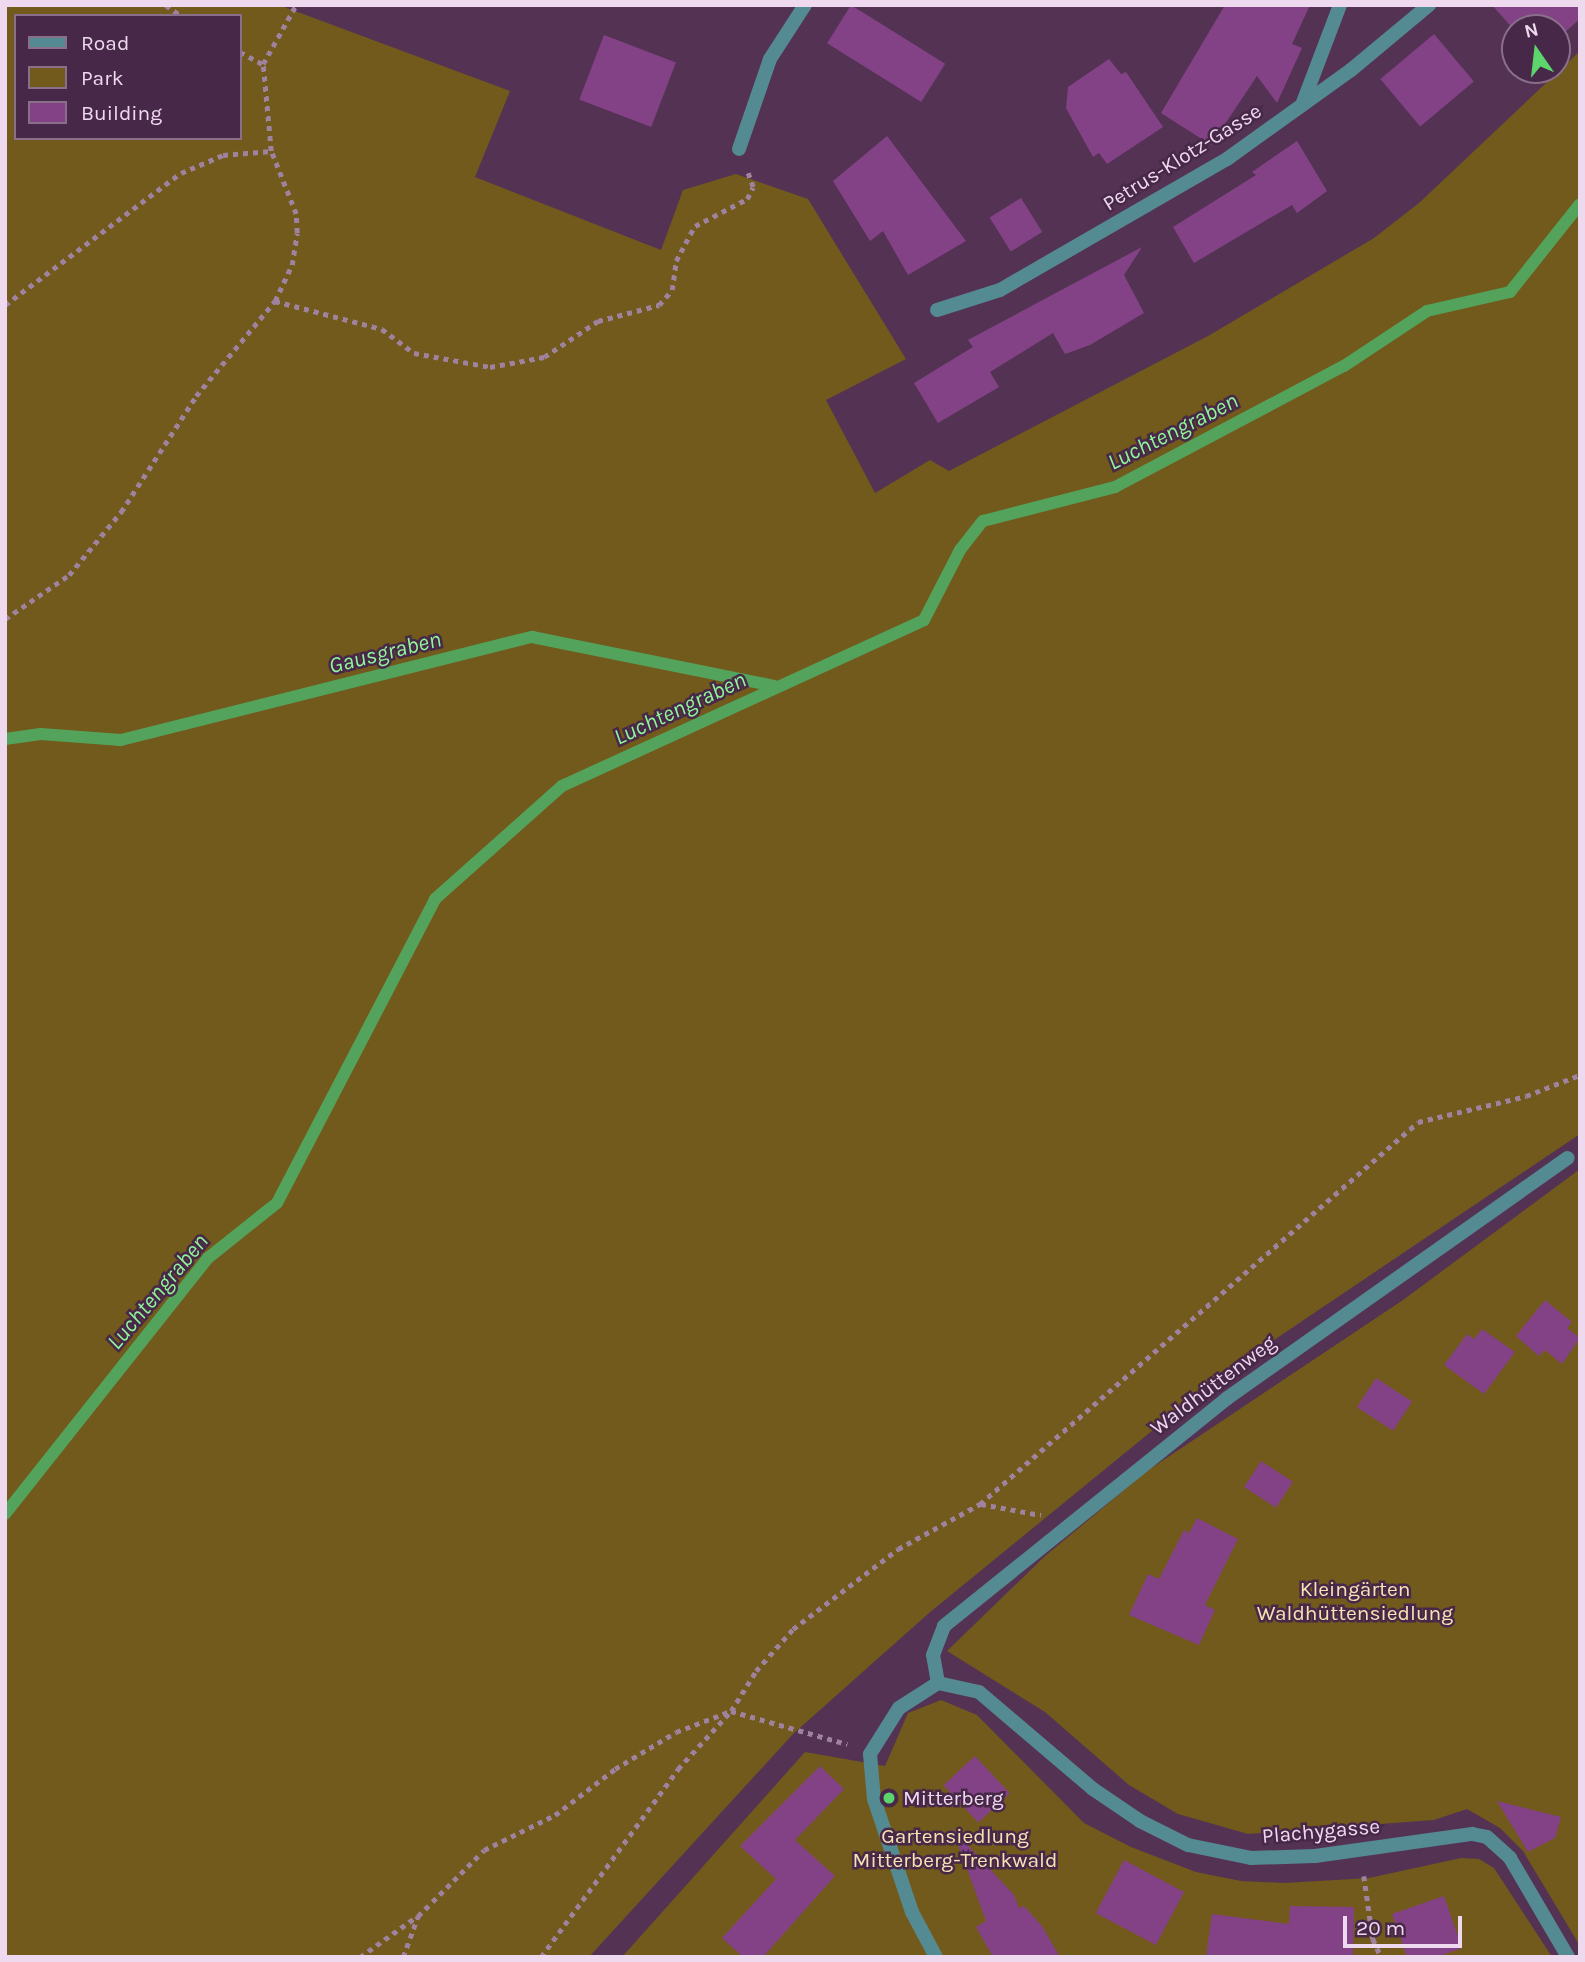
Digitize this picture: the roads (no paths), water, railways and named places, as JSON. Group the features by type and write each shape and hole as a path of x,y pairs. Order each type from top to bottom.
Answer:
{"street":[{"path":"739,149 770,59 805,5"},
{"path":"1302,105 1340,5"},
{"name":"Petrus-Klotz-Gasse","path":"937,310 1000,290 1227,159 1302,105 1429,5"},
{"name":"Waldhüttenweg","path":"938,1683 933,1655 944,1626 1226,1399 1567,1158"},
{"path":"936,1957 912,1912 874,1799 870,1754 900,1708 938,1683"},
{"name":"Plachygasse","path":"938,1683 979,1692 1093,1789 1140,1821 1188,1845 1251,1858 1360,1851 1472,1834 1487,1837 1510,1858 1568,1957"}],"waterway":[{"name":"Luchtengraben","path":"5,1514 208,1258 277,1203 435,899 562,786 924,620 960,550 983,521 1115,487 1344,366 1427,311 1510,292 1580,204"},
{"name":"Gausgraben","path":"5,739 41,734 121,740 532,637 774,686"}],"place":[{"name":"Mitterberg","path":"889,1798"}],"park label":[{"name":"Kleingärten Waldhüttensiedlung","path":"1355,1601"},
{"name":"Gartensiedlung Mitterberg-Trenkwald","path":"955,1848"}]}
